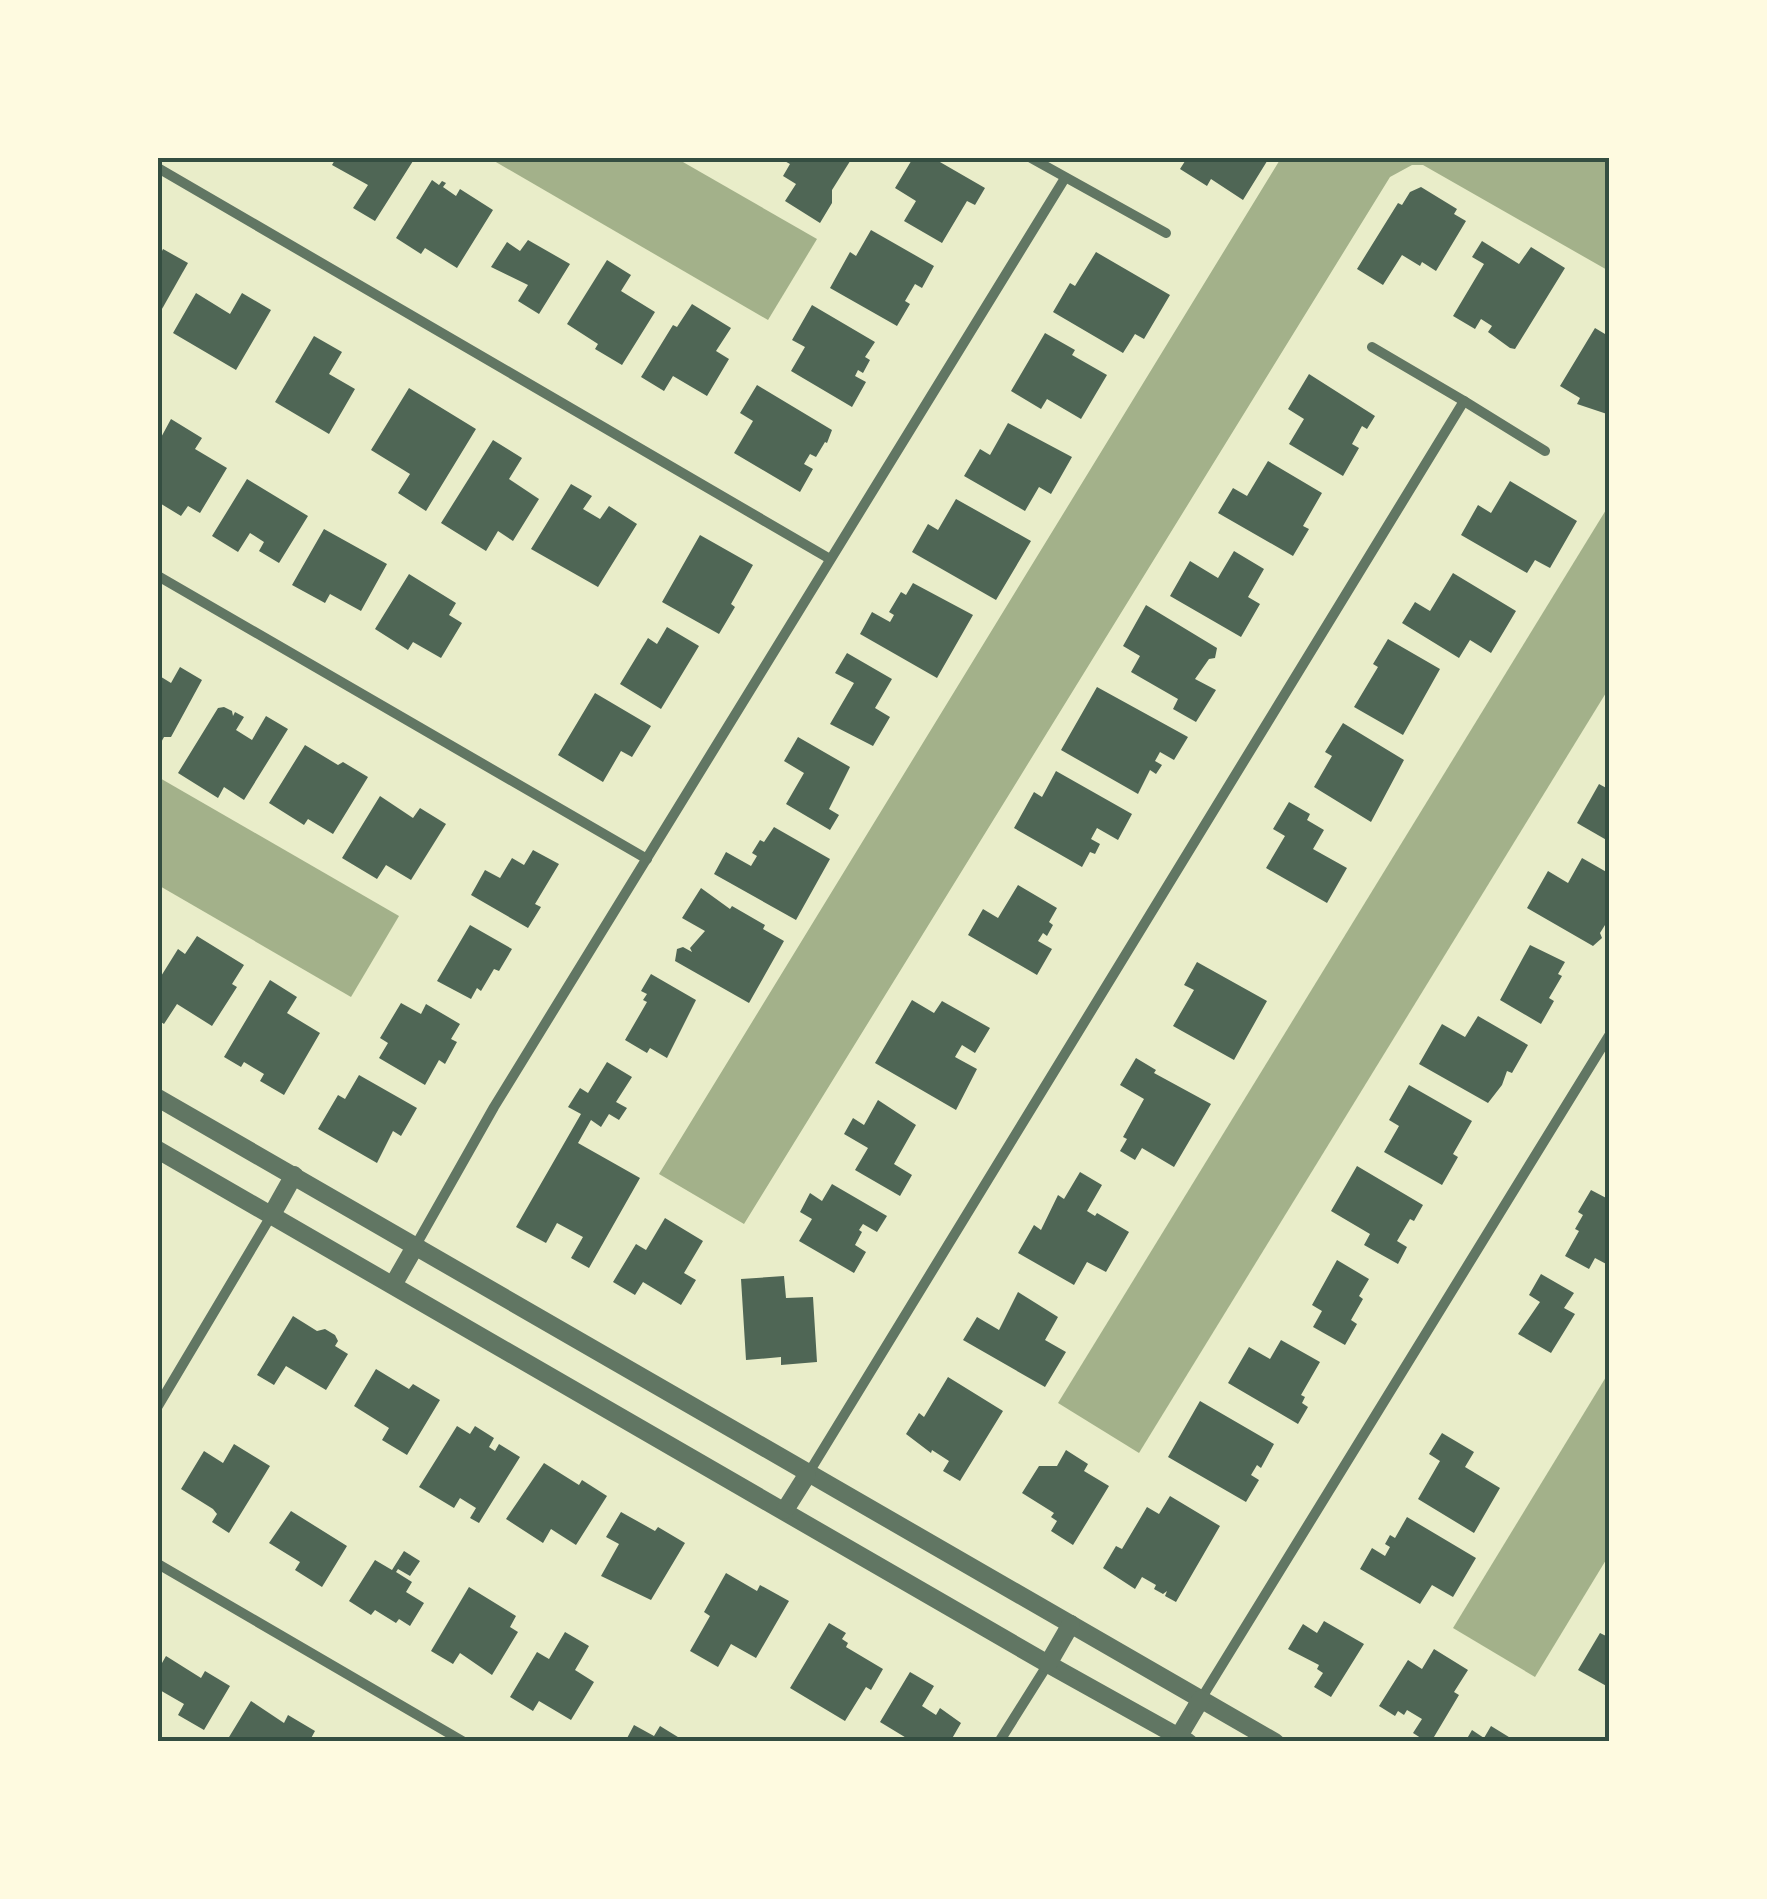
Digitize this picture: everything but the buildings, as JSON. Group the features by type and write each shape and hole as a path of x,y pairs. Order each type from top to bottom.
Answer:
{"street":[{"path":"1031,158 1166,233"},
{"path":"158,168 830,560"},
{"path":"393,1285 494,1107 1065,178"},
{"path":"1372,347 1544,451"},
{"path":"784,1510 1464,402"},
{"path":"158,576 647,859"},
{"path":"158,1150 1184,1739 1201,1699 1610,1034"},
{"path":"158,1098 1275,1742"},
{"path":"158,1406 294,1176"},
{"path":"158,1564 464,1742"},
{"path":"999,1742 1071,1624"}],"shaded area":[{"path":"489,158 676,158 817,239 768,320"},
{"path":"1281,158 1609,158 1609,271 1423,165 1412,165 1390,177 744,1224 659,1174"},
{"path":"1609,505 1609,688 1139,1453 1058,1403"},
{"path":"158,777 399,916 351,997 158,885"},
{"path":"1609,1372 1609,1555 1535,1677 1453,1628"}]}
